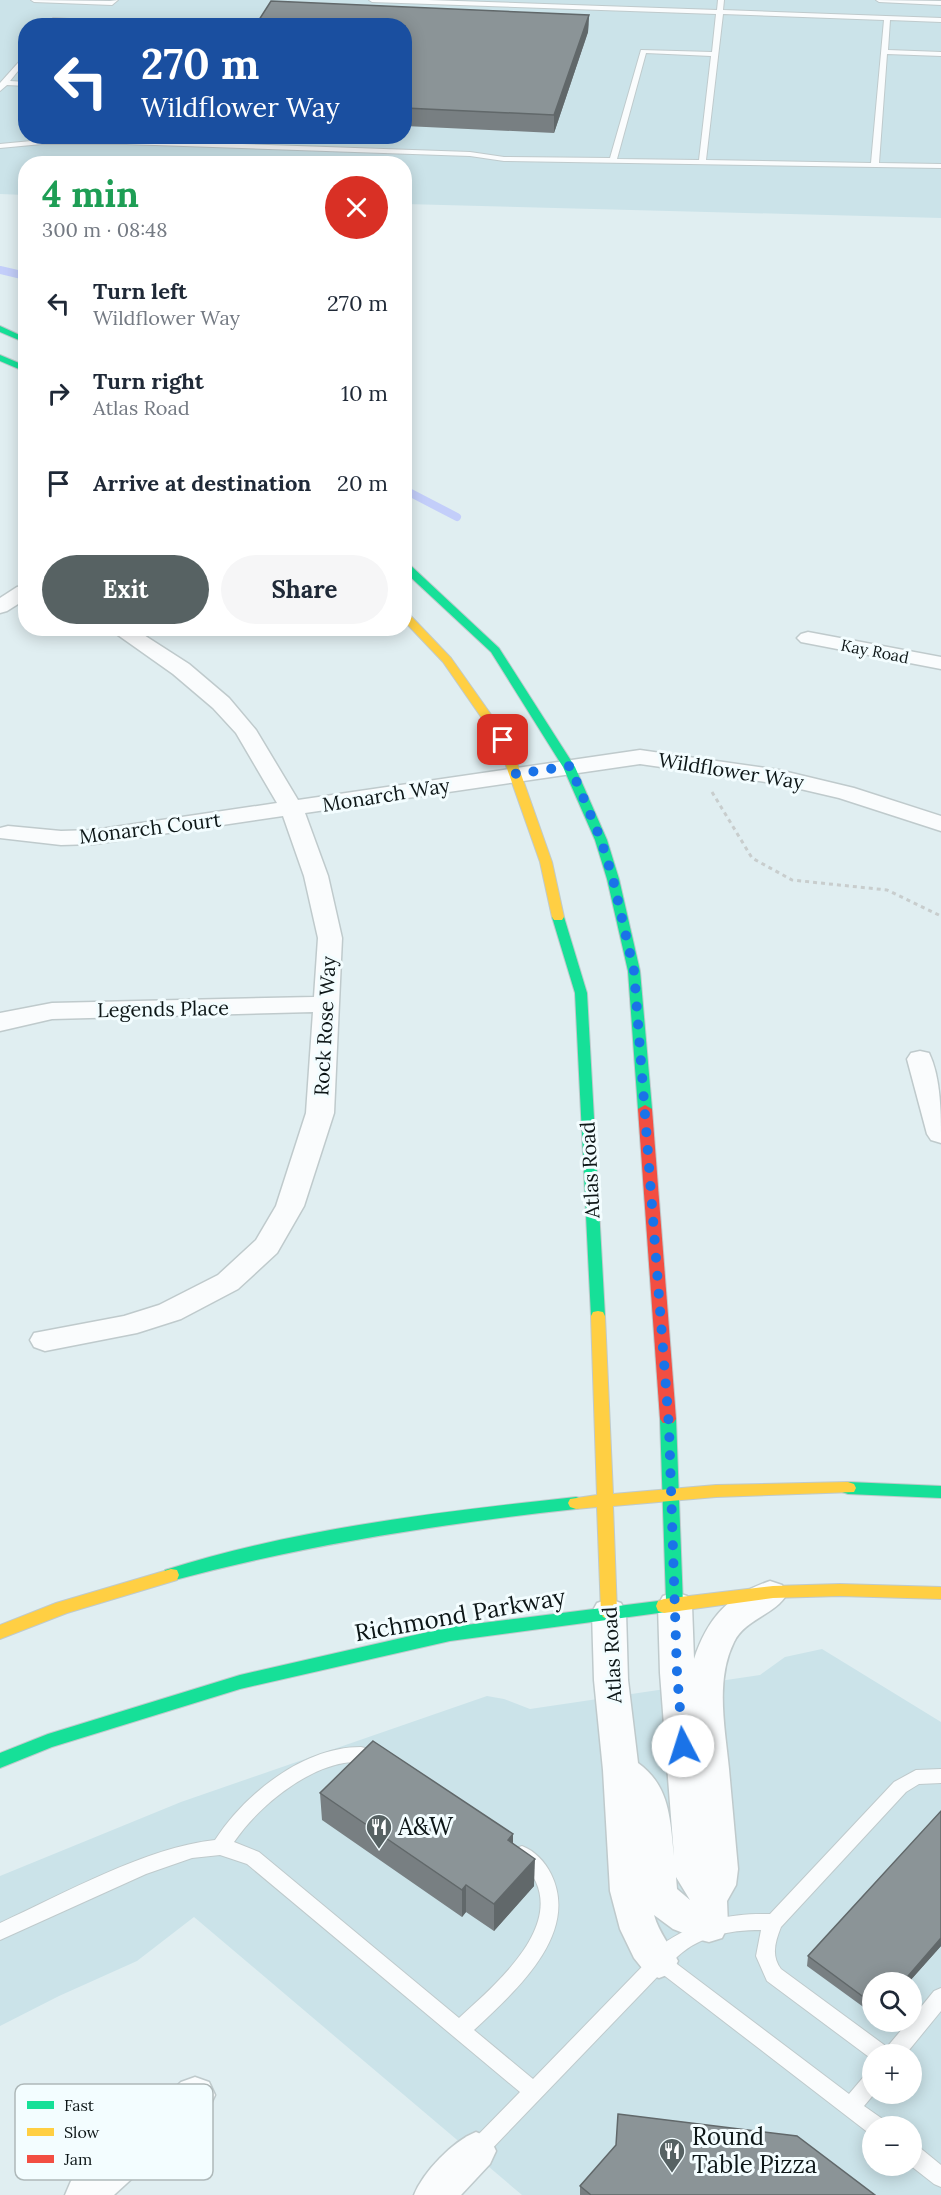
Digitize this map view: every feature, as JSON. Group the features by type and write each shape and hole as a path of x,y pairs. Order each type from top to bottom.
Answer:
{"main road":[{"path":"0,329 18,337"},
{"path":"0,357 18,365"},
{"path":"412,572 495,650 570,766 601,840 613,879 634,971 672,1493 675,1605"},
{"name":"Atlas Road","path":"412,623 447,660 503,740 546,862 564,941 581,993 606,1499 609,1612"},
{"path":"0,1632 142,1583 304,1542 419,1521 672,1493 782,1488 941,1492"},
{"name":"Richmond Parkway","path":"0,1761 48,1741 240,1682 450,1634 773,1592 840,1590 941,1593"}],"street":[{"path":"0,584 18,589"},
{"path":"0,607 18,595"},
{"name":"Rock Rose Way","path":"45,1340 126,1326 170,1312 228,1282 267,1245 290,1206 320,1113 330,938 316,876 292,809 245,730 221,703 181,669 130,636"},
{"name":"Kay Road","path":"808,638 941,663"},
{"name":"Wildflower Way","path":"516,774 640,757 779,777 846,792 941,824"},
{"name":"Monarch Way","path":"292,809 516,774"},
{"name":"Monarch Court","path":"8,833 61,838 94,837 292,809"},
{"name":"Legends Place","path":"0,1023 9,1018 52,1011 328,1004"},
{"path":"920,1059 941,1134"},
{"path":"708,1911 720,1869 706,1710 707,1670 717,1640 728,1622 747,1607 773,1592"},
{"path":"675,1605 677,1673 694,1876 708,1911"},
{"name":"Atlas Road","path":"609,1612 611,1680 621,1770 629,1891 632,1911 647,1946 659,1961"},
{"path":"621,1770 637,1781 647,1793 651,1806 659,1891 662,1899 681,1915 708,1911"},
{"path":"434,2195 476,2151"},
{"path":"85,2195 101,2180"}],"lane":[{"path":"34,0 112,3 115,0"},
{"path":"372,0 719,14 941,20"},
{"path":"702,162 721,0"},
{"path":"879,0 941,3"},
{"path":"55,18 68,1"},
{"path":"875,165 887,18"},
{"path":"613,161 643,51 714,54"},
{"path":"884,52 941,54"},
{"path":"2,86 18,66"},
{"path":"2,86 18,85"},
{"path":"0,146 21,144"},
{"path":"241,144 470,154 504,159 941,166"},
{"path":"220,1847 249,1808 273,1787 289,1778 328,1760 348,1754 370,1755 392,1766"},
{"path":"867,2044 774,1975 768,1968 765,1945 774,1923 906,1781 916,1777 941,1776"},
{"path":"460,2030 522,1969 541,1943 546,1930 549,1898 543,1874 528,1858 508,1844"},
{"path":"0,1932 140,1868 192,1850 220,1847 232,1849 253,1858 533,2091"},
{"path":"476,2151 659,1961 690,1935 708,1911 729,1922 774,1923"},
{"path":"659,1961 862,2116"},
{"path":"902,2044 941,1997"},
{"path":"851,2107 862,2094"},
{"path":"922,2162 941,2177"}],"path":[{"path":"710,789 752,858 792,880 887,890 941,916"}],"shaded area":[{"path":"0,0 941,0 941,218 412,204 412,156 18,156 18,195 0,194"},
{"path":"822,1649 941,1722 941,2195 522,2195 194,1917 137,1961 59,1996 0,2026 0,1876 181,1802 487,1696 504,1699 530,1709 760,1675 785,1657"}],"building":[{"path":"271,1 589,15 554,115 412,108 412,18 260,18"},
{"path":"373,1741 513,1834 508,1840 535,1859 494,1904 466,1885 462,1890 320,1793"},
{"path":"941,1811 941,1938 912,1972 862,1972 862,1996 808,1956"},
{"path":"618,2114 797,2136 875,2195 591,2195 580,2186 616,2145"}],"waterway":[{"path":"0,270 18,274"},
{"path":"412,494 457,517"}],"traffic: fast":[{"path":"0,329 18,337"},
{"path":"0,358 18,366"},
{"path":"412,573 495,650 569,767 601,840 613,879 634,971 645,1109"},
{"path":"558,917 581,993 598,1316"},
{"path":"668,1419 675,1605"},
{"path":"848,1488 941,1492"},
{"path":"171,1575 321,1539 423,1522 576,1503"},
{"path":"0,1761 48,1741 240,1682 450,1634 664,1606"}],"traffic: slow":[{"path":"412,623 447,660 503,740 546,862 558,917"},
{"path":"598,1316 609,1612"},
{"path":"576,1503 716,1491 848,1488"},
{"path":"0,1632 62,1608 171,1575"},
{"path":"664,1606 773,1592 840,1590 941,1593"}],"traffic: jam":[{"path":"645,1109 668,1419"}],"place":[{"name":"A&W","path":"379,1850"},
{"name":"Round Table Pizza","path":"672,2174"}],"route":[{"path":"503,740 516,774 570,766 601,840 632,956 669,1427 677,1673 683,1746"}]}
